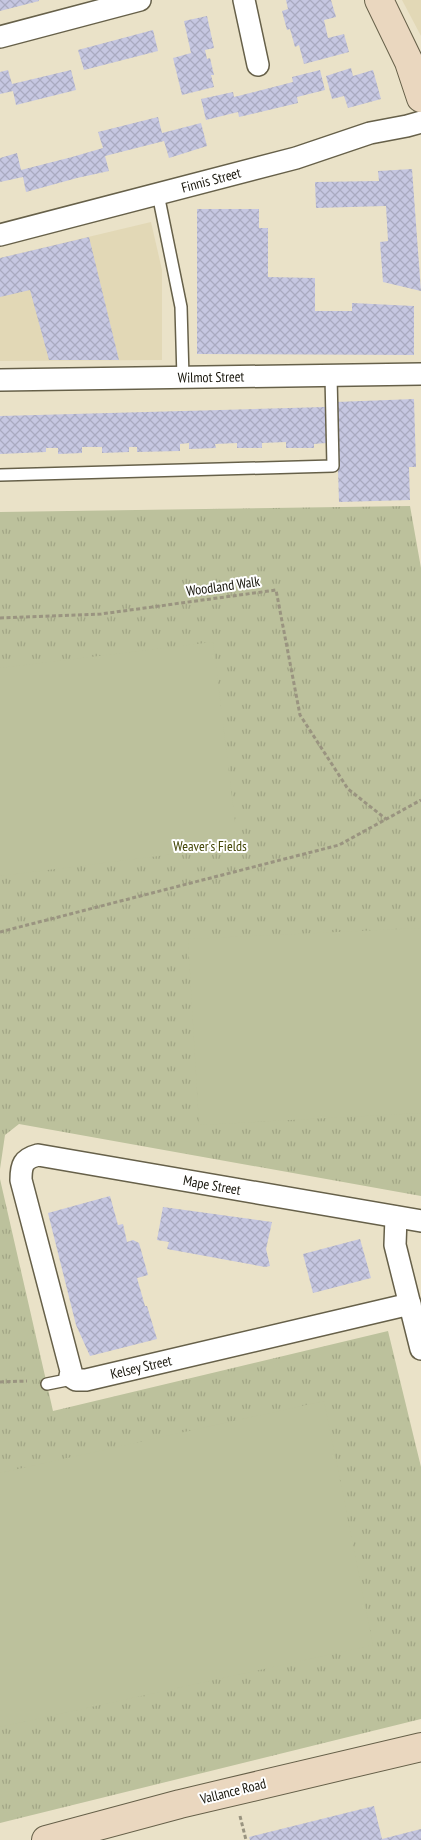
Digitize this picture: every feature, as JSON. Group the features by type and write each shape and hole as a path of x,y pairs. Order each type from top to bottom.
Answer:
{"main road":[{"path":"379,0 409,62 421,98"},
{"name":"Vallance Road","path":"46,1840 207,1798 421,1747"}],"street":[{"path":"0,37 140,0"},
{"path":"244,0 258,66"},
{"name":"Finnis Street","path":"0,235 296,158 370,133 421,122"},
{"name":"Wilmot Street","path":"0,380 421,374"},
{"name":"Mape Street","path":"72,1379 21,1180 21,1167 28,1158 38,1155 421,1221"},
{"path":"396,1217 394,1245 421,1349"},
{"name":"Kelsey Street","path":"72,1379 86,1380 410,1304"}],"lane":[{"path":"158,194 181,308 184,378"},
{"path":"0,475 333,466 330,376"},
{"path":"47,1384 72,1379"}],"path":[{"name":"Woodland Walk","path":"0,618 101,614 276,590 300,715 348,789 386,819"},
{"path":"0,932 339,845 421,800"},
{"path":"0,1382 30,1381"}],"shaded area":[{"path":"402,0 421,0 421,36"},
{"path":"151,222 162,270 162,360 0,361 0,258"}],"green space":[{"name":"Weaver's Fields","path":"410,506 421,568 421,1196 19,1124 5,1135 0,1169 0,512"},
{"path":"213,642 238,846 0,876 0,668"},
{"path":"421,928 421,1113 199,1125 188,939"},
{"path":"0,1179 53,1411 388,1331 421,1467 421,1719 0,1823"},
{"path":"324,1401 373,1645 0,1727 0,1473"}],"building":[{"path":"0,0 39,0 39,1 0,11"},
{"path":"286,0 331,0 336,17 324,20 328,38 344,34 349,52 304,64 299,45 295,47 290,29 287,30 282,11 288,9"},
{"path":"207,16 214,48 205,50 207,59 210,58 214,75 211,75 214,87 182,95 173,58 191,53 184,21"},
{"path":"153,30 158,51 84,70 78,50"},
{"path":"351,68 353,76 373,70 381,99 348,108 344,96 332,99 326,76"},
{"path":"8,70 12,84 71,70 76,90 16,105 13,91 0,94 0,72"},
{"path":"320,70 325,90 297,97 298,103 239,117 238,112 206,120 201,99 233,92 234,97 293,82 292,77"},
{"path":"158,117 162,133 201,123 207,146 169,158 164,141 105,156 109,171 26,192 23,177 0,182 0,158 17,153 21,170 72,157 103,148 98,132"},
{"path":"412,169 421,291 383,282 380,242 388,241 386,206 316,208 315,182 379,181 378,171"},
{"path":"197,209 259,209 259,228 268,228 268,277 315,278 315,311 352,311 352,303 414,306 414,355 197,354"},
{"path":"89,237 119,360 49,360 30,290 0,297 0,258"},
{"path":"414,399 416,467 409,467 410,500 339,502 336,402"},
{"path":"325,407 326,443 314,444 314,448 286,448 286,442 262,443 262,448 237,448 237,443 215,444 216,448 189,449 189,443 180,444 180,451 137,452 137,447 129,447 129,452 102,453 102,447 82,447 82,453 58,454 58,448 46,448 46,452 0,454 0,416"},
{"path":"110,1196 118,1225 123,1224 127,1242 133,1240 139,1243 148,1275 137,1278 157,1339 90,1356 76,1325 48,1213"},
{"path":"163,1207 272,1222 266,1249 270,1266 265,1267 167,1249 169,1242 157,1240"},
{"path":"360,1239 371,1278 313,1293 303,1254"},
{"path":"374,1806 382,1839 421,1829 421,1840 250,1840 249,1837"}]}
